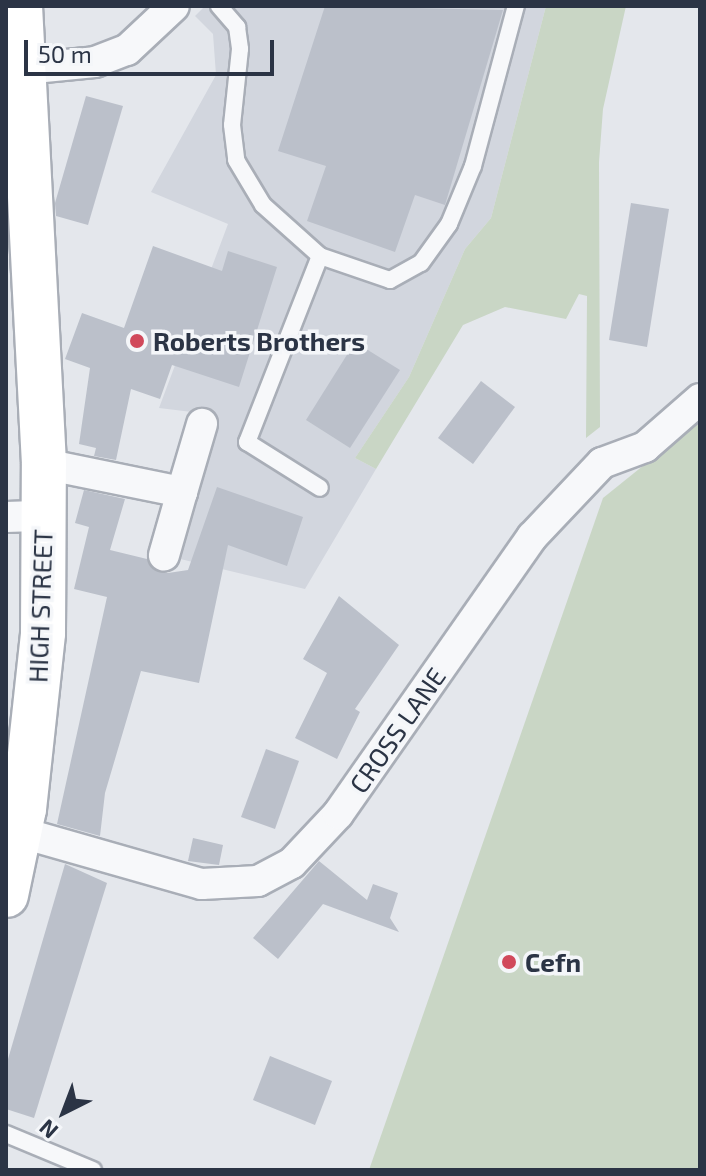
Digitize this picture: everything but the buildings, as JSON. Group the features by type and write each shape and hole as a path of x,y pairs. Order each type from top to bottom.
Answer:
{"main road":[{"name":"HIGH STREET","path":"6,895 43,633 25,516 44,464 17,97 20,6"}],"street":[{"path":"17,97 127,50 174,6"},
{"name":"CROSS LANE","path":"16,816 202,884 258,881 292,863 338,814 532,537 602,463 645,447 700,399"},
{"path":"164,555 202,424"},
{"path":"44,464 182,492"}],"lane":[{"path":"219,6 237,27 240,49 232,125 236,160 263,205 320,256 390,280 421,263 449,224 473,166 516,6"},
{"path":"320,256 247,442 320,488"},
{"path":"6,1134 85,1168"}],"shaded area":[{"path":"205,6 546,6 491,218 465,249 409,377 355,458 376,469 305,589 172,557 217,415 159,408 228,224 151,192 216,75 213,34 195,16"}],"green space":[{"path":"546,6 626,6 603,109 599,162 600,427 586,438 587,296 579,294 566,319 505,307 463,325 376,469 355,458 409,377 465,249 491,218"},
{"path":"700,420 700,1170 369,1170 603,498"}],"place":[{"name":"Roberts Brothers","path":"137,341"},
{"name":"Cefn","path":"509,962"}]}
